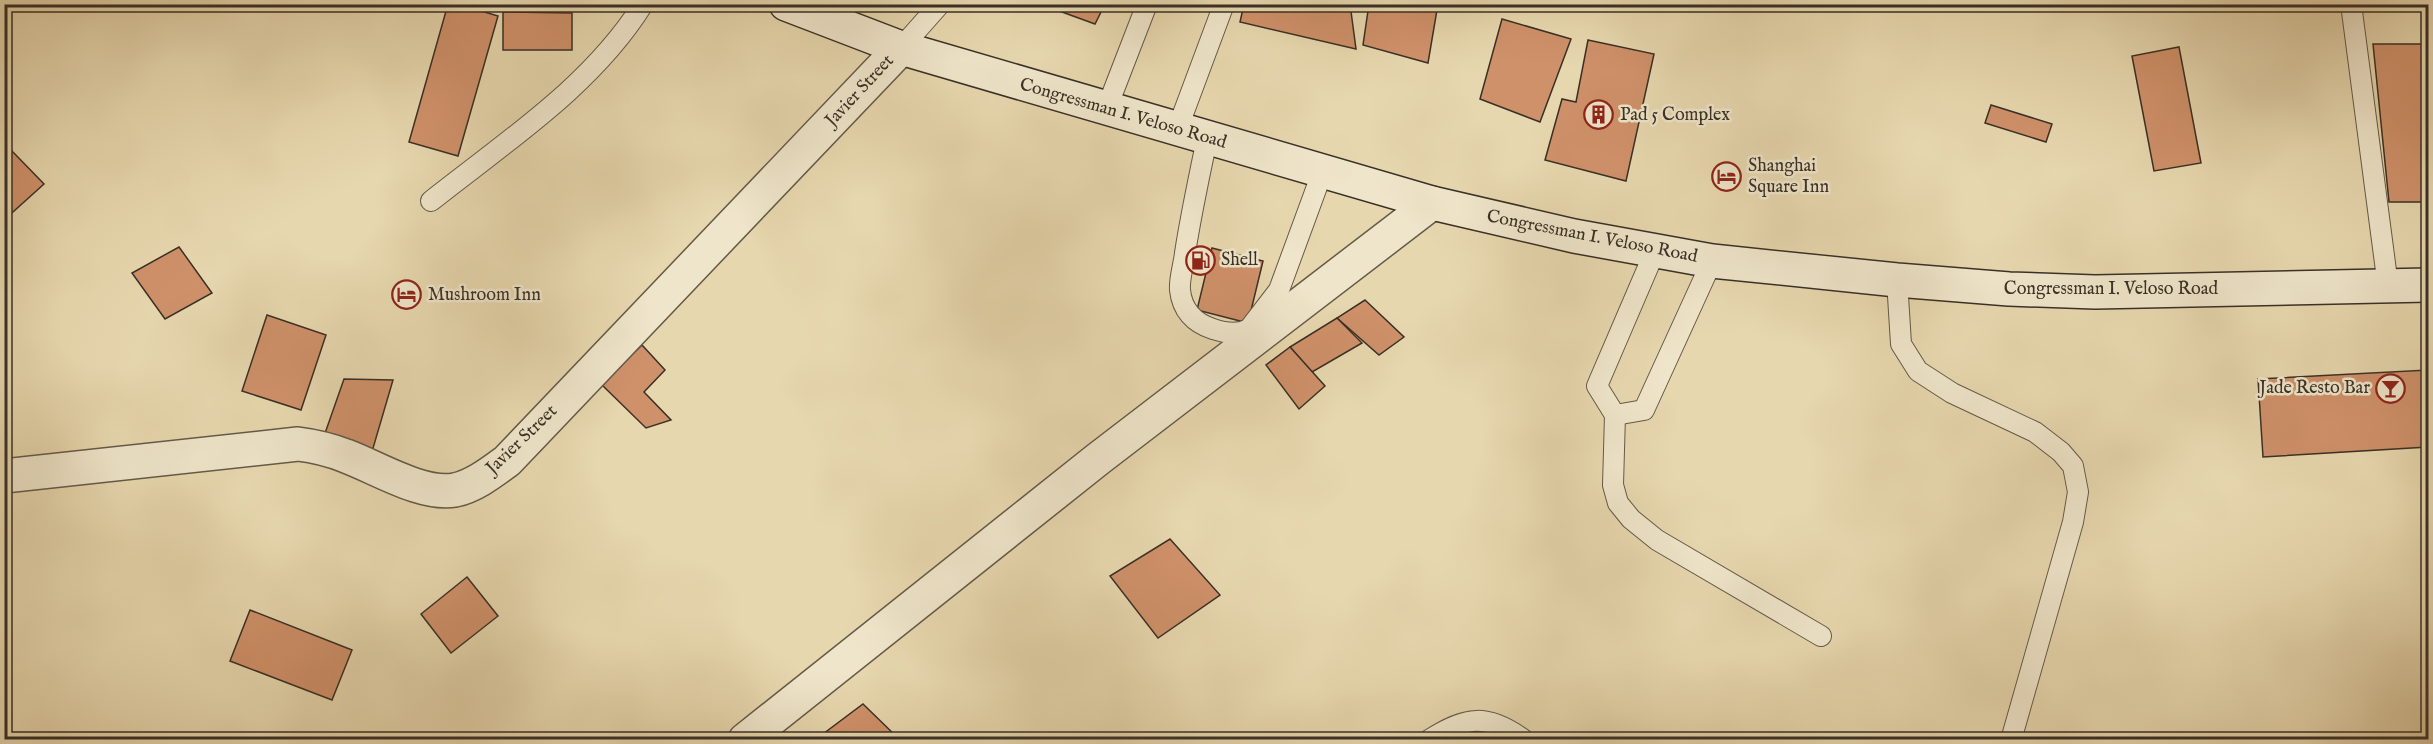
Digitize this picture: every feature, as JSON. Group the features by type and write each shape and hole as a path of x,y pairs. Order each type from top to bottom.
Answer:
{"street":[{"name":"Congressman I. Veloso Road","path":"791,5 901,48 1322,173 1432,203 1538,228 1712,261 1897,280 2009,289 2095,292 2428,285"},
{"name":"Javier Street","path":"4,476 297,444 345,455 406,481 432,489 455,490 482,478 507,461 901,48"},
{"path":"745,740 1098,459 1432,203"}],"lane":[{"path":"431,201 575,86 607,51 643,4"},
{"path":"901,48 940,4"},
{"path":"1106,110 1147,4"},
{"path":"1224,4 1192,134 1191,215 1180,289 1184,305 1191,318 1205,327 1218,331 1233,333 1249,330 1279,290 1322,173"},
{"path":"2351,4 2388,286"},
{"path":"1655,251 1597,386 1615,415 1613,485 1618,503 1630,519 1657,540 1821,636"},
{"path":"1615,415 1644,410 1712,261"},
{"path":"1897,280 1901,344 1918,371 1952,393 2035,432 2061,452 2073,466 2078,492 2073,522 2011,740"},
{"path":"1429,740 1461,721 1484,720 1506,726 1524,740"}],"building":[{"path":"448,4 458,4 498,16 458,156 409,142"},
{"path":"1040,4 1105,4 1095,24"},
{"path":"1244,4 1350,4 1356,49 1240,22"},
{"path":"1369,4 1438,4 1428,63 1363,45"},
{"path":"503,12 572,13 572,50 503,50"},
{"path":"1502,19 1571,39 1540,122 1480,99"},
{"name":"Pad 5 Complex","path":"1588,40 1654,54 1626,181 1545,160 1562,99 1576,102"},
{"path":"2373,44 2428,44 2428,202 2389,202"},
{"path":"2179,47 2201,163 2154,171 2132,56"},
{"path":"1991,105 2052,124 2046,142 1985,123"},
{"path":"11,150 44,184 4,220 4,155"},
{"path":"179,247 212,293 165,319 132,273"},
{"path":"1212,248 1263,261 1248,323 1197,310"},
{"path":"1365,300 1404,337 1379,355 1337,318"},
{"path":"267,315 326,335 301,410 242,391"},
{"path":"1337,318 1362,343 1312,372 1290,347"},
{"path":"642,345 665,370 644,392 671,420 646,428 601,384"},
{"path":"1290,347 1325,386 1299,409 1266,365"},
{"path":"2428,370 2428,447 2263,457 2258,379"},
{"path":"344,379 393,380 371,455 323,439"},
{"path":"1170,539 1220,595 1158,638 1110,576"},
{"path":"467,577 498,616 451,653 421,614"},
{"path":"250,610 352,650 332,700 230,661"},
{"path":"863,704 900,740 815,740"}],"place":[{"name":"Pad 5 Complex","path":"1599,115"},
{"name":"Shanghai Square Inn","path":"1727,176"},
{"name":"Shell","path":"1200,260"},
{"name":"Mushroom Inn","path":"407,295"},
{"name":"Jade Resto Bar","path":"2391,388"}]}
